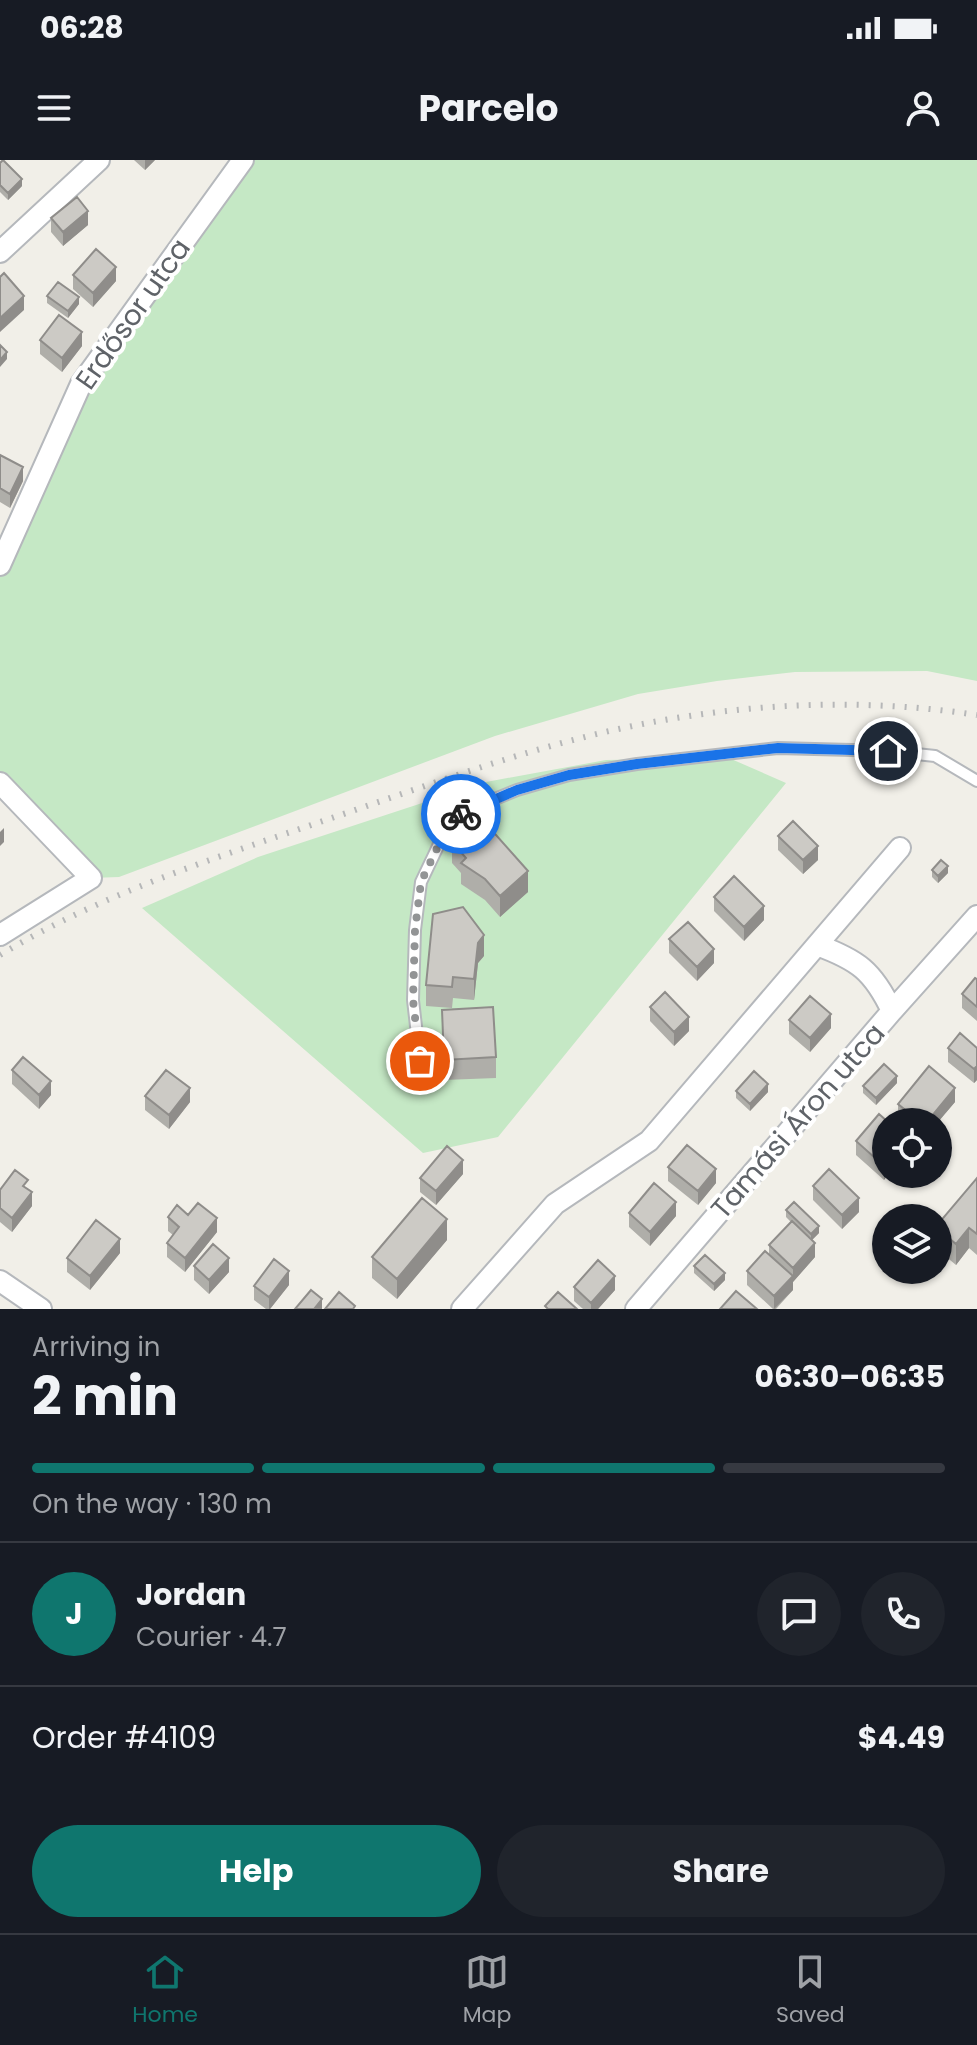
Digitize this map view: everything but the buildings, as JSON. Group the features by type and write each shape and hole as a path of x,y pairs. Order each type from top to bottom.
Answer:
{"street":[{"path":"0,252 99,160"},
{"name":"Erdősor utca","path":"0,565 81,384 243,160"},
{"path":"0,783 91,878 0,935"},
{"path":"462,1309 555,1204 649,1141 900,848"},
{"path":"892,1011 977,916"},
{"name":"Tamási Áron utca","path":"636,1309 892,1011 874,979 854,960 817,945"},
{"path":"0,1281 41,1309"}],"lane":[{"path":"420,1061 413,1000 415,930 421,882 441,840 463,812 517,790 569,775 778,748 888,751 935,756 977,781"}],"green space":[{"path":"243,160 977,160 977,681 927,671 795,672 638,694 495,736 119,877 91,878 0,783 0,565 81,384"},
{"path":"729,758 786,783 498,1137 423,1153 142,908 258,857 486,782 606,760"}],"railway":[{"path":"0,955 76,914 195,865 460,774 605,732 697,715 790,706 884,706 977,715"}],"way so far":[{"path":"420,1061 413,1000 415,930 421,882 441,840 461,814"}],"route":[{"path":"461,814 517,790 569,775 637,764 778,748 888,751"}]}
